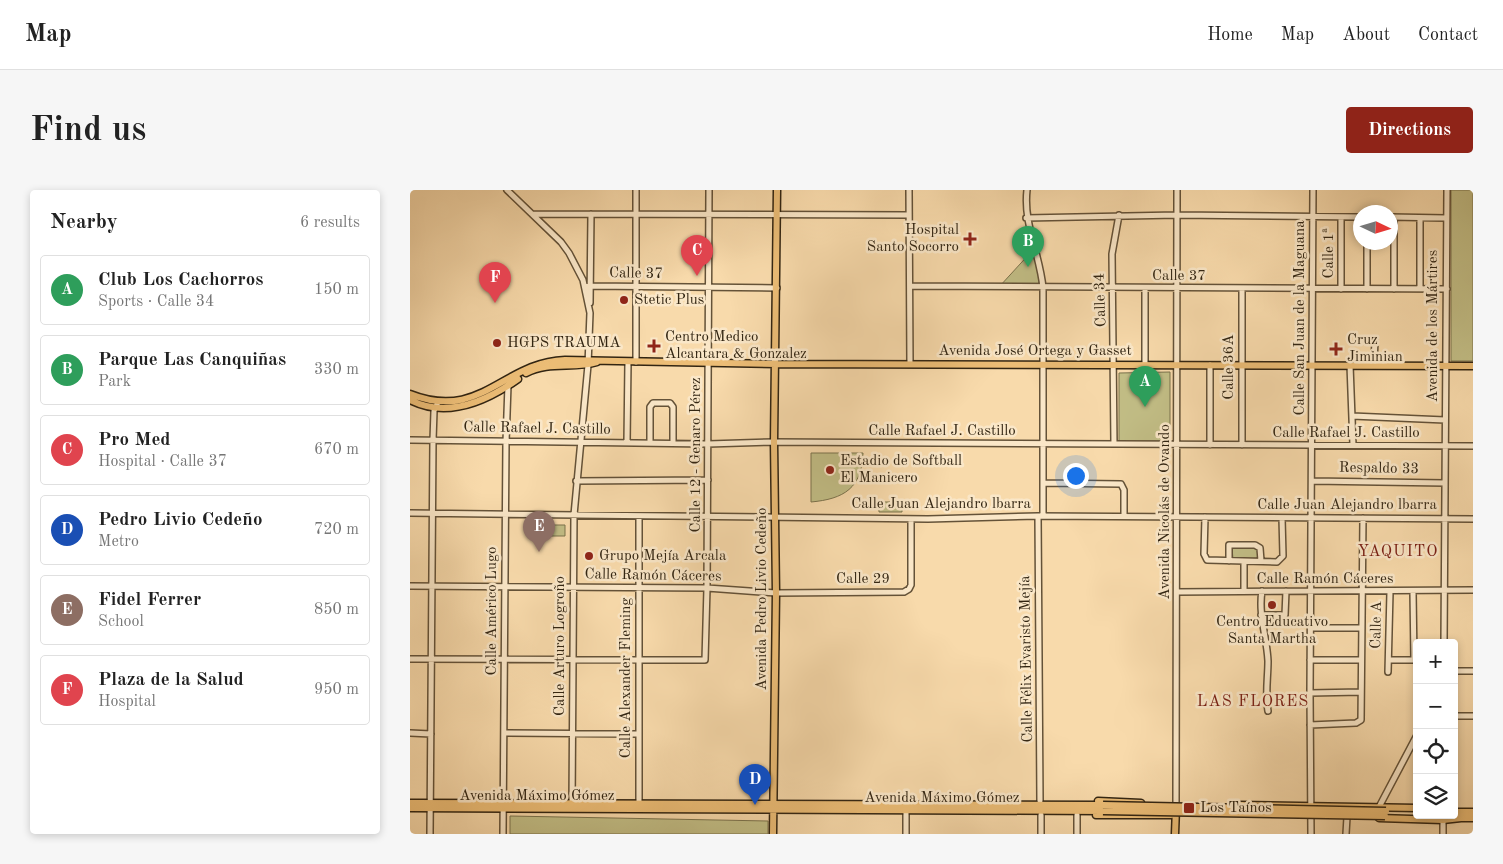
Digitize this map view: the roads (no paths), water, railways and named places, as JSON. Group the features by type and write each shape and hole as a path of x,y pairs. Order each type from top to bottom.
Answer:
{"main road":[{"name":"Avenida Pedro Livio Cedeño","path":"773,834 776,593 774,442 777,190"},
{"name":"Avenida José Ortega y Gasset","path":"410,400 437,405 462,406 506,388 525,374 543,367 588,362"},
{"name":"Avenida José Ortega y Gasset","path":"410,394 437,405 468,400 539,363 1044,363 1473,366"},
{"path":"1003,804 1040,801 1310,806 1383,811"},
{"name":"Avenida Máximo Gómez","path":"410,803 504,806 1003,804 1103,808 1413,812"},
{"name":"Avenida Nicolás de Ovando","path":"1176,804 1176,834"},
{"name":"Avenida Máximo Gómez","path":"410,808 431,805"},
{"name":"Avenida Máximo Gómez","path":"773,806 1003,811 1103,808"},
{"name":"Avenida Máximo Gómez","path":"1383,811 1413,810"},
{"path":"1003,811 1041,815 1310,816 1443,820"},
{"name":"Avenida Máximo Gómez","path":"1458,813 1473,812"},
{"name":"Avenida Máximo Gómez","path":"1458,813 1473,818"}],"street":[{"path":"506,190 561,242 588,286"},
{"path":"636,190 636,362"},
{"name":"Calle 12 - Genaro Pérez","path":"639,660 705,660 708,516 709,190"},
{"path":"909,190 910,364"},
{"name":"Calle Félix Evaristo Mejía","path":"1027,190 1026,218 1040,267 1043,288 1044,483 1040,516 1040,801"},
{"name":"Avenida Nicolás de Ovando","path":"1176,804 1177,190"},
{"name":"Calle San Juan de la Maguana","path":"1310,816 1313,190"},
{"name":"Avenida de los Mártires","path":"1444,639 1447,190"},
{"path":"532,214 909,215"},
{"path":"588,286 591,214"},
{"path":"1026,218 1119,215 1353,217"},
{"name":"Calle 34","path":"1114,444 1112,254 1119,215"},
{"name":"Calle 1ª","path":"1341,217 1341,289"},
{"path":"1398,217 1446,218"},
{"path":"1420,218 1420,289"},
{"path":"1367,289 1368,250"},
{"path":"1393,250 1394,289"},
{"name":"Calle 37","path":"588,286 777,288"},
{"name":"Calle Arturo Logroño","path":"572,806 574,515 588,362 590,313 588,286"},
{"name":"Calle 37","path":"910,286 1447,290"},
{"path":"1145,289 1145,364"},
{"name":"Calle 36A","path":"1242,289 1242,445"},
{"path":"1374,366 1375,339"},
{"path":"627,442 628,362"},
{"path":"1210,365 1210,445"},
{"path":"1350,365 1353,445"},
{"path":"506,388 513,377"},
{"name":"Calle Américo Lugo","path":"503,834 506,388"},
{"path":"650,442 650,407 653,404 670,403 673,406 673,442"},
{"path":"430,834 433,440 437,405"},
{"path":"1352,416 1445,420"},
{"name":"Calle Rafael J. Castillo","path":"410,440 673,442 708,444 774,442 1473,446"},
{"path":"576,481 708,480"},
{"name":"Respaldo 33","path":"1312,481 1445,482"},
{"path":"1044,483 1121,484 1124,490 1124,516"},
{"name":"Calle Juan Alejandro lbarra","path":"410,513 911,519 1124,516 1473,520"},
{"name":"Calle Alexander Fleming","path":"639,516 639,806"},
{"path":"1206,517 1205,557 1207,560 1277,562 1282,559 1282,518"},
{"path":"1310,725 1359,723 1363,518"},
{"name":"Calle 29","path":"776,593 904,592 909,590 911,585 911,519"},
{"path":"1229,561 1229,545 1255,545 1260,548 1261,561"},
{"path":"1244,561 1244,591"},
{"name":"Calle Ramón Cáceres","path":"410,586 707,588 776,593"},
{"name":"Calle Ramón Cáceres","path":"1176,592 1414,592 1473,590"},
{"path":"1262,591 1262,615 1268,659 1266,695 1268,711"},
{"path":"1262,615 1285,615 1286,591"},
{"name":"Calle A","path":"1390,592 1389,660 1413,660"},
{"path":"1414,592 1415,639"},
{"path":"1310,628 1362,628"},
{"path":"410,659 639,660"},
{"path":"1310,660 1361,660"},
{"path":"1388,672 1389,660"},
{"path":"1458,671 1473,671"},
{"path":"1310,693 1361,692"},
{"path":"1458,716 1473,716"},
{"path":"410,733 431,734"},
{"path":"505,733 639,734"},
{"path":"1383,811 1413,744"},
{"path":"906,810 906,834"},
{"path":"1041,815 1041,834"},
{"path":"1077,815 1077,834"},
{"path":"1310,816 1311,834"},
{"path":"1346,834 1347,817"},
{"path":"1442,834 1443,820"}],"place":[{"name":"Hospital Santo Socorro","path":"970,239"},
{"name":"Parque Las Canquiñas","path":"1028,267"},
{"name":"Pro Med","path":"697,276"},
{"name":"Stetic Plus","path":"624,300"},
{"name":"Plaza de la Salud","path":"495,303"},
{"name":"HGPS TRAUMA","path":"497,343"},
{"name":"Centro Medico Alcantara & Gonzalez","path":"654,346"},
{"name":"Cruz Jiminian","path":"1336,349"},
{"name":"Club Los Cachorros","path":"1145,407"},
{"name":"Estadio de Softball El Manicero","path":"830,470"},
{"name":"Fidel Ferrer","path":"539,552"},
{"name":"Grupo Mejía Arcala","path":"589,556"},
{"name":"Centro Educativo Santa Martha","path":"1272,605"},
{"name":"Pedro Livio Cedeño","path":"755,805"},
{"name":"Los Taínos","path":"1189,808"}],"district":[{"name":"YAQUITO","path":"1398,552"},
{"name":"LAS FLORES","path":"1253,702"}]}
